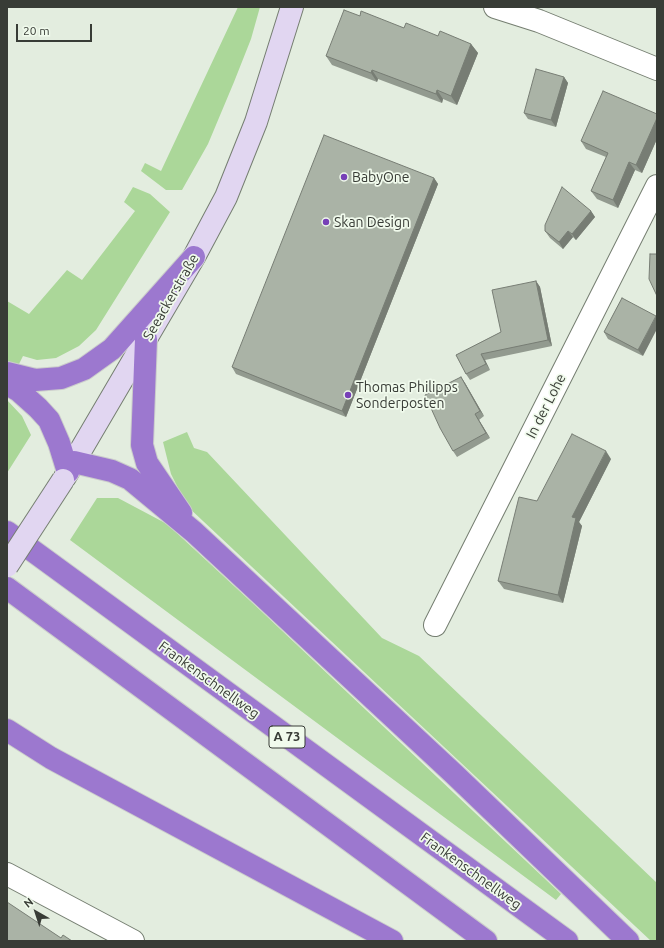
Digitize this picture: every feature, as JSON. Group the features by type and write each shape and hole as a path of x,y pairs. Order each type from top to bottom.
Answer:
{"highway":[{"path":"7,373 35,380 61,378 84,368 112,349 194,257"},
{"path":"146,339 142,445 148,463 194,532"},
{"path":"7,384 19,391 38,408 48,420 59,442 68,471 112,471 130,479 194,532 448,768 628,941"},
{"name":"Frankenschnellweg","path":"7,532 567,941"},
{"path":"7,588 486,941"},
{"path":"7,730 51,758 392,941"},
{"path":"7,741 51,758"}],"main road":[{"name":"Seeackerstraße","path":"7,566 68,471 194,257 226,197 256,122 292,7"}],"street":[{"path":"495,7 539,21 657,69"},
{"name":"In der Lohe","path":"435,626 657,186"},
{"path":"7,874 133,941"}],"green space":[{"path":"238,7 260,7 251,39 208,144 182,190 166,190 141,171 145,163 161,171"},
{"path":"133,187 150,194 170,212 96,330 79,346 56,358 37,360 23,356 19,364 7,363 7,301 29,314 67,270 82,280 135,211 124,202"},
{"path":"7,400 22,416 31,435 7,473"},
{"path":"187,432 194,448 207,452 382,638 419,656 657,883 657,941 651,941 187,506 171,474 163,442"},
{"path":"97,498 118,498 167,524 561,894 556,900 70,540"}],"building":[{"path":"344,10 360,16 361,11 404,28 406,23 438,36 440,31 471,44 451,96 437,90 436,94 372,70 371,73 326,56"},
{"path":"536,69 564,77 551,120 524,113"},
{"path":"603,91 657,114 657,118 636,165 629,162 613,200 591,191 608,153 581,141"},
{"path":"324,135 434,178 342,411 232,367"},
{"path":"562,187 591,211 572,234 568,231 559,242 545,231 545,225"},
{"path":"650,254 657,254 657,296 649,279"},
{"path":"536,281 548,340 481,354 486,364 466,374 456,355 501,332 492,290"},
{"path":"622,298 656,316 638,350 604,332"},
{"path":"461,377 480,411 475,414 486,433 453,451 440,428 425,395"},
{"path":"572,434 606,451 572,517 576,518 558,595 498,581 519,497 537,501"},
{"path":"7,902 61,938 63,935 72,941 7,941"}],"place":[{"name":"BabyOne","path":"344,177"},
{"name":"Skan Design","path":"326,222"},
{"name":"Thomas Philipps Sonderposten","path":"348,395"}]}
